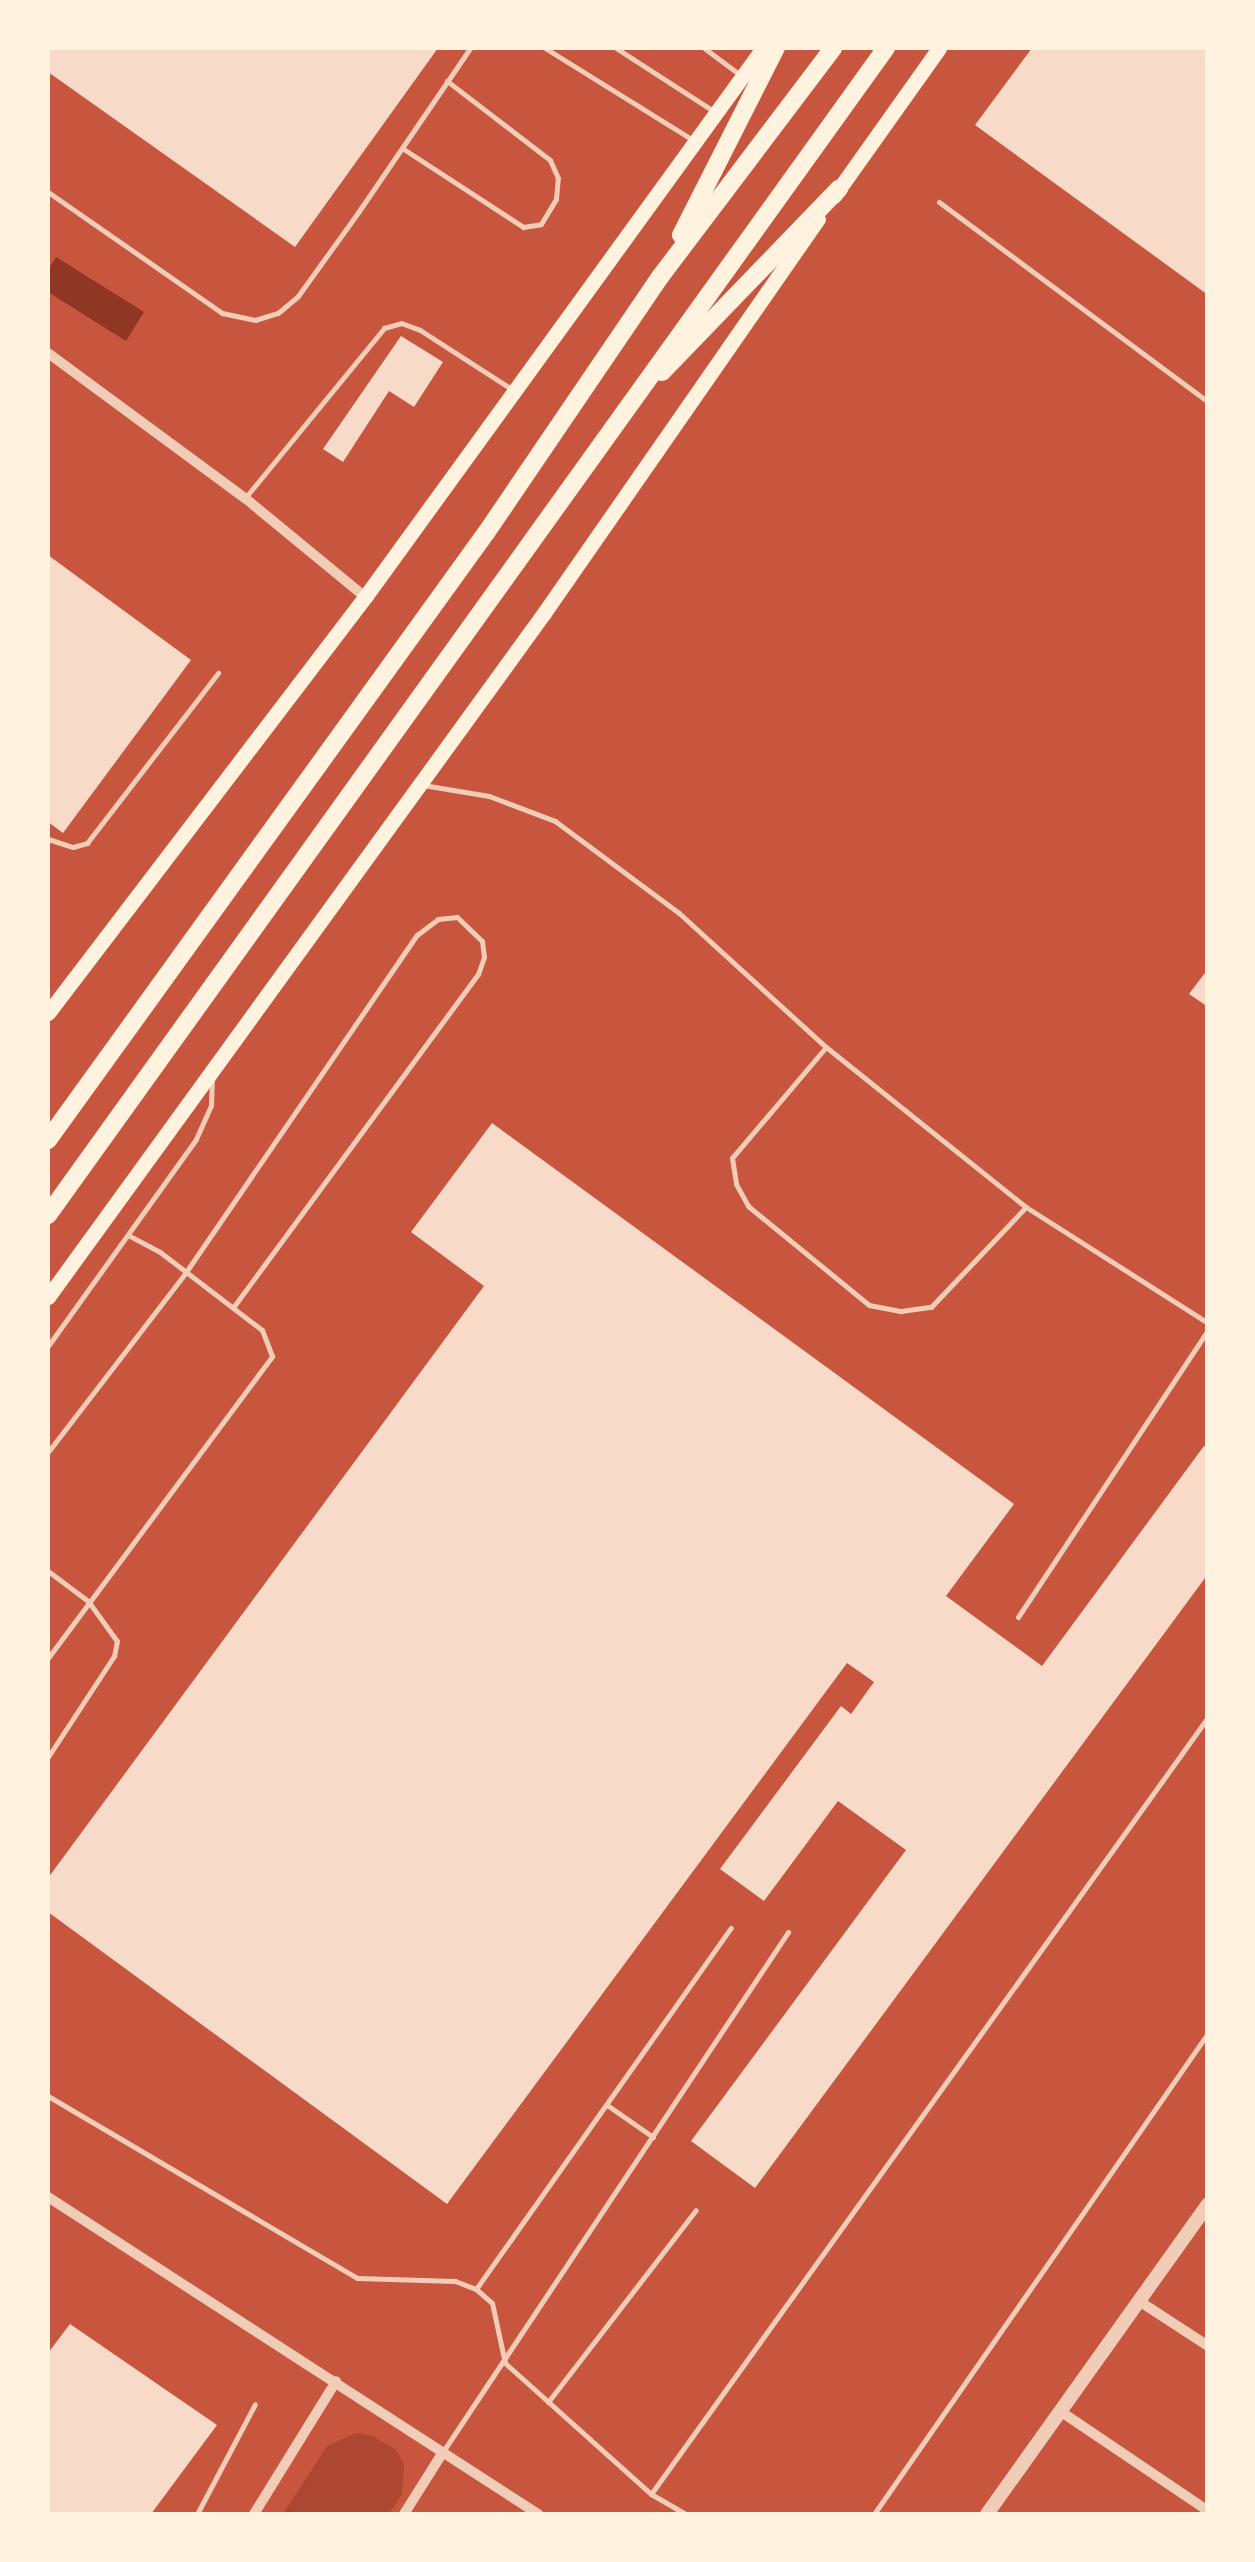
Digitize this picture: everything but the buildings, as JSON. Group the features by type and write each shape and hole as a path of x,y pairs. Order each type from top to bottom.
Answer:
{"highway":[{"path":"660,277 776,48"},
{"path":"48,1140 486,533 660,277 833,48"},
{"path":"48,1216 886,48"},
{"path":"617,419 839,189"}],"main road":[{"path":"48,1013 365,598 516,392 692,140 763,48"},
{"path":"48,1297 420,785 939,48"}],"street":[{"path":"48,353 245,498 365,598"},
{"path":"48,2197 538,2514"},
{"path":"987,2514 1208,2204"},
{"path":"1139,2301 1208,2346"},
{"path":"254,2514 336,2381"},
{"path":"1060,2412 1208,2510"},
{"path":"404,2514 443,2452"}],"lane":[{"path":"48,192 222,313 254,320 278,313 298,296 470,48"},
{"path":"545,48 692,140"},
{"path":"616,48 714,112"},
{"path":"704,48 742,76"},
{"path":"402,148 523,227 540,224 557,189 558,178 550,160 447,82"},
{"path":"938,202 1208,402"},
{"path":"245,498 384,328 401,323 420,330 516,392"},
{"path":"48,839 72,847 87,843 218,673"},
{"path":"420,785 490,796 555,821 679,913 826,1047 1026,1207 1208,1326 1018,1617"},
{"path":"48,1452 186,1272 417,935 438,920 456,917 482,941 484,957 478,974 233,1308"},
{"path":"826,1047 732,1158 736,1184 748,1206 869,1306 931,1308 1026,1207"},
{"path":"48,1346 205,1124 212,1105 213,1073"},
{"path":"48,1658 272,1356 262,1330 186,1272 128,1235"},
{"path":"48,1572 88,1601 116,1641 114,1656 48,1757"},
{"path":"651,2494 1208,1717"},
{"path":"476,2289 732,1928"},
{"path":"443,2452 788,1932"},
{"path":"874,2514 1208,2034"},
{"path":"48,2096 358,2278 455,2281 476,2289 492,2303 505,2363 651,2494 685,2514"},
{"path":"607,2104 652,2137"},
{"path":"548,2402 696,2210"},
{"path":"197,2514 254,2404"}],"shaded area":[{"path":"56,257 144,312 126,341 48,292 48,270"},
{"path":"356,2433 373,2436 396,2450 404,2464 402,2494 389,2514 283,2514 327,2446"}]}
